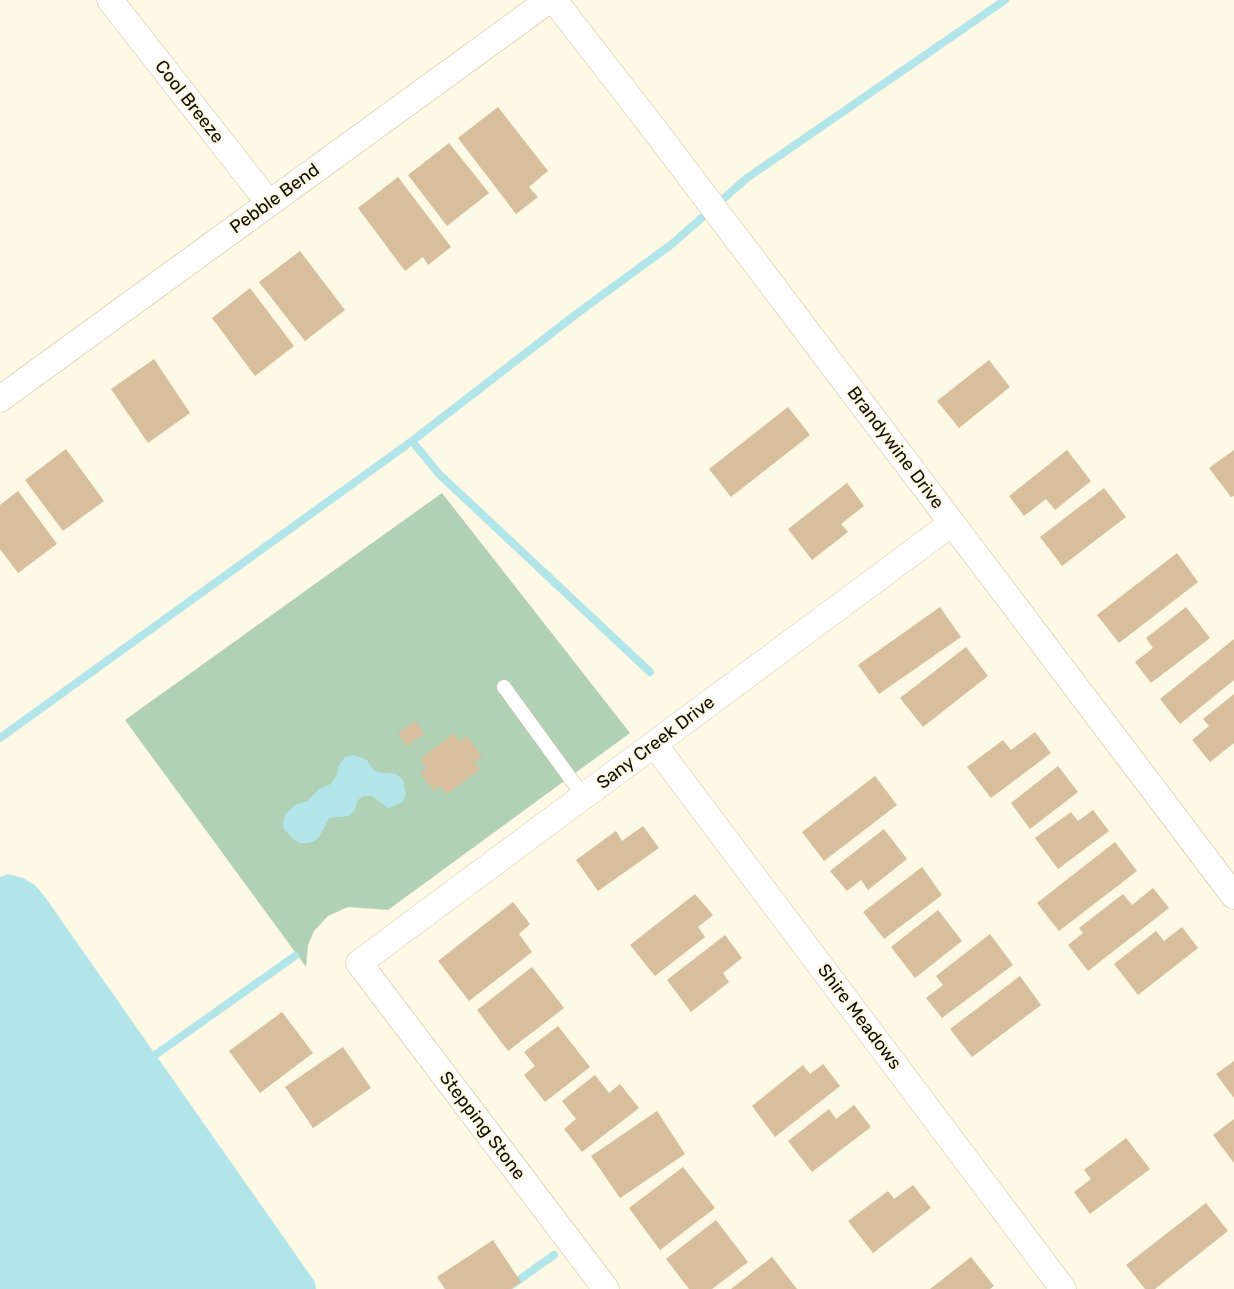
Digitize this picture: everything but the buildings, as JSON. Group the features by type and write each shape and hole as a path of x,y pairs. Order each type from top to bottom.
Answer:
{"street":[{"name":"Cool Breeze","path":"110,0 269,203"},
{"name":"Pebble Bend","path":"0,399 549,0"},
{"name":"Brandywine Drive","path":"554,0 1234,896"},
{"name":"Sany Creek Drive","path":"359,963 952,523"},
{"name":"Shire Meadows","path":"654,744 1063,1289"},
{"name":"Stepping Stone","path":"359,963 606,1289"}],"lane":[{"path":"504,687 584,797"}],"green space":[{"path":"442,493 630,733 388,910 348,907 328,916 314,931 308,945 306,967 125,720"}],"water":[{"path":"353,755 366,759 377,772 396,774 403,780 406,795 403,802 388,808 372,796 363,796 358,800 355,810 349,816 329,818 319,837 314,841 300,843 293,839 284,829 283,822 286,814 297,804 308,801 320,788 331,784 345,757"},
{"path":"8,874 23,878 35,885 45,897 315,1282 316,1289 0,1289 0,877"}],"waterway":[{"path":"0,738 412,441 579,312 672,244 747,178 1005,0"},
{"path":"412,441 439,474 650,672"},
{"path":"148,1060 295,956"},
{"path":"506,1289 554,1255"}]}
